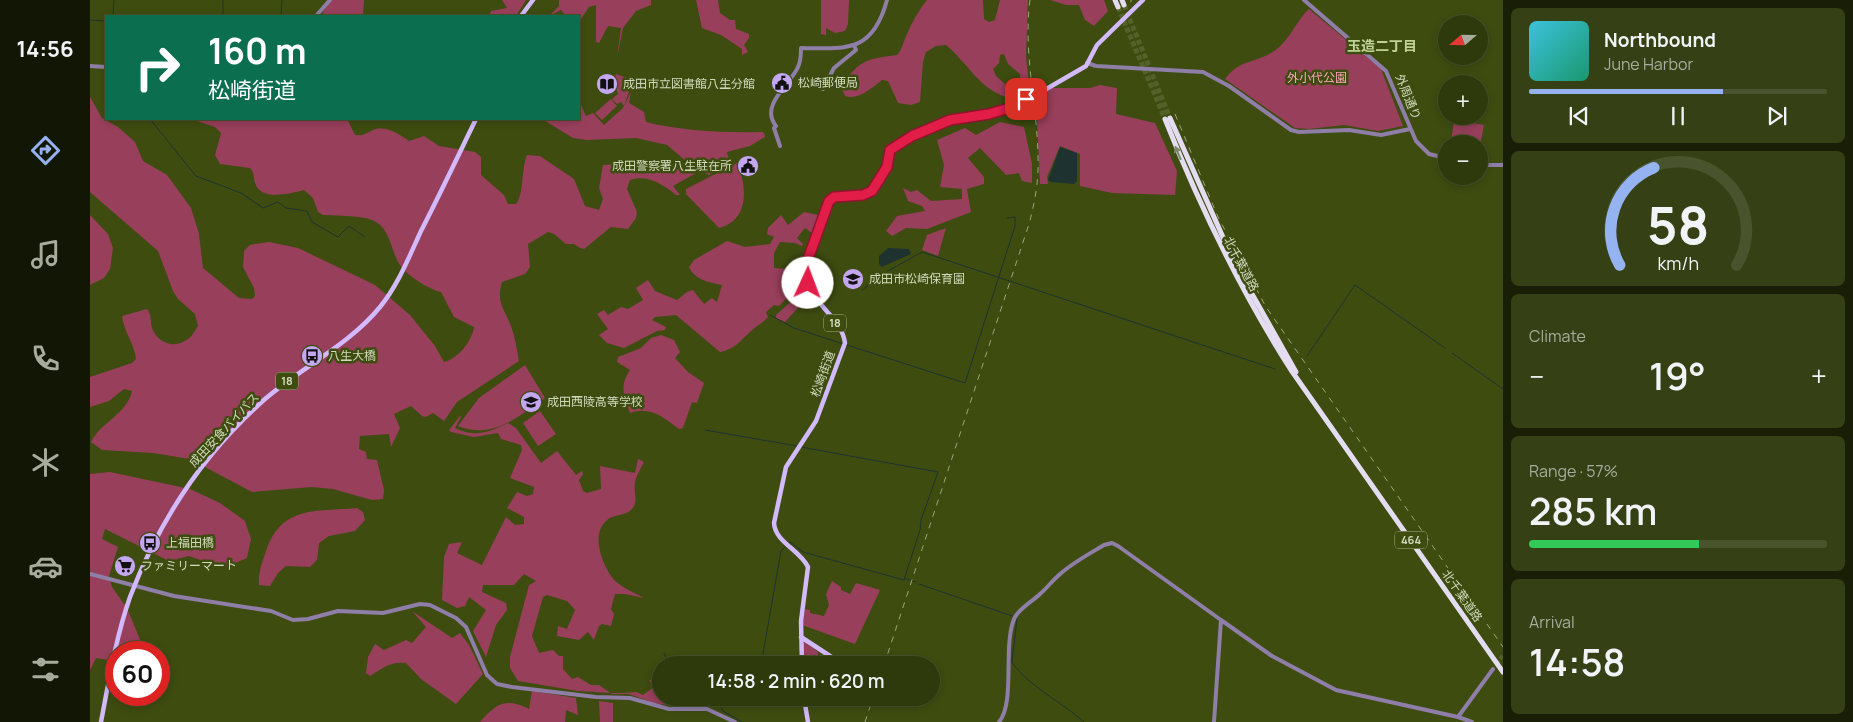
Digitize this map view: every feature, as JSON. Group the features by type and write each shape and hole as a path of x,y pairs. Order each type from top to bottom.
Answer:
{"highway":[{"path":"1116,0 1121,4"},
{"name":"北千葉道路","path":"1167,118 1232,263 1271,339 1503,672"}],"main road":[{"path":"522,15 533,0"},
{"name":"18","path":"1088,64 1098,45 1143,0"},
{"name":"松崎街道","path":"802,656 801,637 808,566 780,537 774,523 786,466 816,422 845,343 842,331 810,287 806,277 808,259 825,207 834,197 863,195 872,191 887,167 890,150 912,136 956,118 989,114 1016,106 1088,64"},
{"name":"成田安食バイパス","path":"101,722 118,643 135,586 155,541 184,491 207,460 264,400 350,336 375,313 396,282 476,120"},
{"path":"801,637 830,656"},
{"path":"805,706 808,722"}],"street":[{"path":"317,15 330,0"},
{"path":"780,146 774,128 776,126 773,111 774,100 798,68 801,48 835,49 854,46 874,31 883,16 887,0"},
{"name":"外周通り","path":"1304,0 1386,71 1416,141 1424,151 1438,155"},
{"path":"823,89 834,68 856,50 854,46"},
{"path":"1088,64 1203,72 1228,86 1285,126 1299,132 1349,130 1381,135 1410,129"},
{"path":"90,66 105,67"},
{"path":"1488,164 1503,165"},
{"path":"999,722 1006,705 1012,636 1017,615 1052,584 1058,576 1104,545 1112,543 1272,656 1336,690 1458,717 1472,722"},
{"path":"90,574 174,596 271,611 293,620 308,619 338,611 383,613 420,604 430,605 456,618 466,627 487,675 497,684 596,697 630,698 670,709 707,709 735,722"},
{"path":"1214,722 1221,620"},
{"path":"1458,717 1493,669"}],"green space":[{"path":"331,0 364,0 363,15 324,15 323,12"},
{"path":"502,0 526,0 517,15 489,15 491,11 507,8"},
{"path":"559,0 651,0 651,5 636,11 623,28 617,58 621,28 608,26 599,43 596,42 596,5 589,7 580,20 580,15 565,15 561,10 550,15 559,6"},
{"path":"696,0 718,0 720,13 730,20 735,20 736,29 749,34 749,38 744,45 748,52 742,55 742,49 721,35 702,28"},
{"path":"821,0 849,0 848,24 845,31 835,33 826,28 826,35 821,34"},
{"path":"927,0 983,0 984,19 989,22 995,20 1000,0 1028,0 1026,56 1030,94 1024,97 1021,95 1020,74 1008,64 1004,54 1000,55 999,63 993,69 996,76 1015,93 1010,98 990,89 982,83 946,45 936,46 926,52 923,62 920,102 911,105 898,103 888,81 882,80 860,95 855,97 845,96 841,87 858,66 870,60 897,55 913,21"},
{"path":"1050,0 1104,0 1108,11 1094,26 1085,20 1079,5 1066,5"},
{"name":"外小代公園","path":"1309,9 1381,69 1403,126 1378,131 1344,125 1309,129 1295,128 1225,79 1235,68 1271,53 1283,44"},
{"path":"616,74 633,80 624,106 621,102 617,104 612,99 618,94 614,82"},
{"path":"1100,85 1117,88 1116,114 1155,123 1177,171 1175,195 1112,193 1080,186 1080,154 1060,146 1047,177 1048,184 1040,184 1036,99 1050,88 1090,88"},
{"path":"631,92 629,103 644,112 646,122 674,128 704,131 762,132 765,137 750,146 727,152 730,165 709,175 699,169 693,159 686,161 667,145 636,138 587,140 573,138 544,120 580,120 580,102 586,116 593,113 604,125 623,108"},
{"path":"90,97 102,118 118,127 135,142 143,161 167,175 191,208 199,234 203,268 239,298 252,299 255,296 254,288 243,267 244,251 250,245 269,242 298,248 375,285 410,315 435,346 444,362 454,357 463,349 474,327 454,317 441,292 419,282 403,269 397,260 388,236 381,226 365,218 323,215 318,212 313,198 304,190 277,195 263,193 258,189 250,168 220,164 215,155 221,133 215,127 194,120 348,120 355,135 362,135 378,129 387,129 409,141 424,136 439,146 475,152 481,157 481,175 504,195 508,204 516,204 519,200 527,155 540,156 574,179 585,206 599,210 603,199 599,188 603,165 636,163 698,172 673,186 680,195 676,195 666,187 649,179 636,178 630,180 627,189 637,212 636,218 628,229 611,227 584,249 574,244 566,244 554,234 548,232 528,244 530,267 525,274 502,282 500,289 500,300 512,330 519,361 457,402 444,421 433,413 426,417 422,416 411,406 394,414 400,428 391,447 389,434 360,436 359,449 366,452 367,459 377,460 384,490 383,499 372,500 333,489 312,487 252,492 190,459 153,453 102,450 91,442 95,435 125,406 132,391 124,389 109,401 90,407 90,377 132,363 136,359 122,316 147,309 150,314 152,328 158,338 172,344 178,344 189,338 198,326 195,314 178,299 173,291 158,251 90,192"},
{"path":"611,99 617,106 602,120 595,113"},
{"path":"1000,122 1024,127 1032,164 1032,183 1022,181 1019,173 1006,175 980,148 968,158 984,177 984,184 967,189 971,212 927,229 906,228 892,236 886,231 897,216 925,211 922,206 908,201 903,188 911,192 917,190 931,201 962,199 962,189 940,187 944,165 937,140 965,128 976,135"},
{"path":"1453,125 1484,125 1482,135 1452,135"},
{"path":"737,163 744,192 741,210 729,224 719,228 686,194 686,189"},
{"path":"804,212 818,215 812,233 805,228 797,238 803,244 802,246 795,243 780,242 774,253 774,268 788,269 800,285 779,306 774,305 766,312 768,317 733,347 720,352 676,315 655,317 652,320 666,327 665,330 657,331 624,348 607,343 599,335 608,329 597,314 604,310 608,315 621,307 628,309 643,300 636,288 648,280 655,291 677,300 693,290 704,304 712,298 717,302 722,285 698,278 689,267 694,260 727,241 745,247 770,244 774,237 767,234 768,228 781,215 788,225"},
{"path":"90,215 108,234 113,248 110,269 104,278 90,285"},
{"path":"946,228 938,256 922,250 927,235"},
{"path":"799,294 804,301 785,322 776,318 776,315"},
{"path":"661,335 674,340 680,352 675,358 688,372 704,383 697,403 692,402 683,428 679,429 662,417 650,412 637,411 630,413 624,397 624,386 630,370 617,362 618,357 641,348 651,338"},
{"path":"525,365 545,398 515,419 494,428 471,430 458,426 479,398"},
{"path":"540,411 556,434 538,446 523,423"},
{"path":"460,416 455,428 469,433 482,433 508,423 516,428 541,463 557,451 576,475 582,471 583,474 579,480 583,491 587,493 601,489 600,466 635,473 638,459 644,462 636,480 634,506 627,513 607,520 599,533 599,541 605,566 614,580 644,598 615,594 611,609 614,614 611,626 602,624 599,626 594,640 588,632 579,640 557,636 558,626 567,629 575,610 567,601 547,595 543,597 532,636 539,653 553,650 559,656 563,656 563,669 572,679 578,677 591,685 599,685 610,693 578,691 518,681 510,668 510,657 529,585 536,581 524,574 514,585 483,585 482,592 506,603 507,610 496,625 486,657 473,631 486,610 469,597 465,606 457,608 442,600 444,557 449,544 462,542 457,553 482,565 506,517 515,525 524,524 524,517 507,508 517,492 527,496 533,494 534,487 510,478 522,450 521,445 501,439 498,433 474,437 451,432 449,430"},
{"path":"110,472 190,489 220,503 245,521 251,539 247,558 223,568 189,556 169,561 105,529 102,539 118,547 109,576 112,587 127,608 141,641 105,641 105,660 96,658 90,670 90,474"},
{"path":"357,508 363,512 365,520 355,531 329,536 319,543 317,560 310,567 286,566 278,573 270,586 259,585 260,572 266,551 281,525 291,518 314,511"},
{"path":"832,581 841,587 841,590 850,594 856,583 880,590 855,644 802,625 805,609 810,610 810,613 824,616 829,605 826,594"},
{"path":"412,611 452,638 460,633 469,645 483,674 456,704 421,679 406,663 392,664 370,676 366,673 368,657 375,644 384,650 406,640 412,643 426,627"},
{"path":"805,642 818,652 818,656 804,656 803,643"},
{"path":"652,688 652,702 629,694 619,693 636,692 643,695"},
{"path":"532,691 576,698 578,715 566,710 565,722 480,722 491,711 502,704 513,703 529,709"},
{"path":"599,701 613,703 613,722 600,722"}],"water":[{"path":"1060,147 1077,153 1077,181 1074,184 1051,182 1048,180"},
{"path":"888,248 909,249 911,254 882,267 879,264 879,256"}],"waterway":[{"path":"113,15 114,0"},
{"path":"223,0 223,15"},
{"path":"281,15 282,0"},
{"path":"90,20 105,21"},
{"path":"151,120 196,176 241,193 263,208 278,202 286,208 307,211 312,222 338,237 349,226 365,237"},
{"path":"770,315 794,328 965,383 1015,226 1015,217 1007,218"},
{"path":"862,290 886,272 922,252 1275,369"},
{"path":"1307,356 1355,285 1445,348"},
{"path":"1452,353 1503,389"},
{"path":"705,430 797,446"},
{"path":"788,544 790,542 803,552 904,580 920,530 921,520 938,472 801,447"},
{"path":"763,656 781,551 785,547"},
{"path":"906,579 916,582"},
{"path":"919,584 1012,616"},
{"path":"1017,619 1012,662 1027,679 1084,722"},
{"path":"720,706 723,711 742,722"}],"tunnel":[{"path":"1124,5 1170,118"},
{"path":"1118,7 1165,119"},
{"path":"1497,664 1503,655"}],"railway":[{"path":"887,656 1033,207 1038,165 1028,39 1030,0"},
{"path":"1175,114 1218,217 1266,307 1503,647"},
{"path":"865,722 870,706"}],"place":[{"name":"松崎郵便局","path":"782,83"},
{"name":"成田市立図書館八生分館","path":"607,84"},
{"name":"成田警察署八生駐在所","path":"748,166"},
{"name":"成田市松崎保育園","path":"853,279"},
{"name":"八生大橋","path":"312,356"},
{"name":"成田西陵高等学校","path":"531,402"},
{"name":"上福田橋","path":"150,543"},
{"name":"ファミリーマート","path":"125,566"}],"district":[{"name":"玉造二丁目","path":"1382,46"}],"route":[{"path":"808,283 806,277 808,259 825,207 829,201 834,197 863,195 872,191 887,167 890,150 912,136 956,118 1006,110 1026,99"}]}
